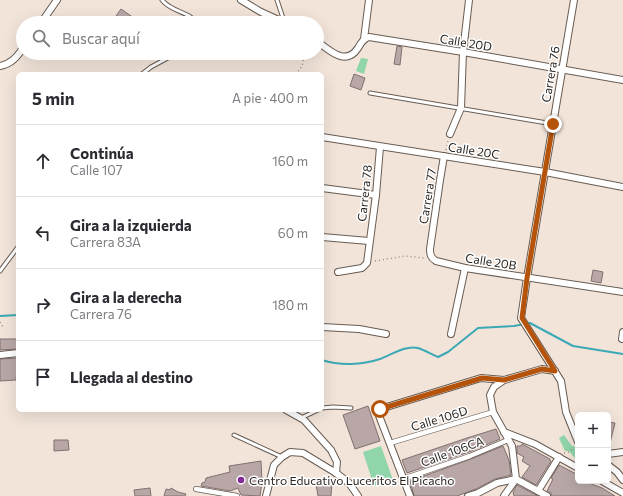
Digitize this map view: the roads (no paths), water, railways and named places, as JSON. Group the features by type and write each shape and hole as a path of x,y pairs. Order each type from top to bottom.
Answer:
{"street":[{"path":"46,16 57,0"},
{"path":"241,0 270,16"},
{"path":"324,47 337,55 351,56 364,39 370,0"},
{"path":"450,134 461,108 463,52 469,0"},
{"name":"Carrera 76","path":"555,371 522,318 527,278 574,0"},
{"name":"Calle 20D","path":"364,39 369,37 623,80"},
{"path":"0,66 10,63 16,58"},
{"name":"Calle 20C","path":"324,136 380,147 546,172 623,187"},
{"name":"Carrera 78","path":"338,272 362,268 367,263 376,195 380,147"},
{"name":"Carrera 77","path":"430,255 444,156"},
{"path":"324,188 376,195"},
{"path":"324,237 369,241"},
{"name":"Calle 20B","path":"430,255 432,259 436,261 465,268 623,292"},
{"path":"451,334 465,268"},
{"path":"324,327 359,329 386,334"},
{"path":"0,355 16,353"},
{"path":"504,496 516,478 513,454 508,440 493,412 490,395 494,387 504,380 542,369 555,371 562,381 566,412 575,435"},
{"path":"410,496 378,412 381,408 482,378 504,380"},
{"path":"290,412 301,418 318,434 331,450 337,462 336,473"},
{"name":"Calle 106D","path":"390,443 493,412"},
{"path":"504,432 531,442 575,466"},
{"name":"Calle 106CA","path":"403,479 470,456 508,440"},
{"path":"266,496 274,465 282,456 290,452 303,453 336,473 350,483 358,496"},
{"path":"611,454 623,452"},
{"path":"538,491 559,456"},
{"path":"611,467 623,480"},
{"path":"468,496 478,493 497,483 516,478 547,496"},
{"path":"607,484 623,493"},
{"path":"196,489 237,496"}],"lane":[{"path":"162,0 172,9 189,16"},
{"path":"277,0 283,16"},
{"path":"145,72 164,60"},
{"path":"370,93 553,124"},
{"path":"0,270 16,250"},
{"path":"324,408 351,408"},
{"path":"301,418 314,412"},
{"path":"234,435 282,456"}],"waterway":[{"path":"0,316 16,315"},
{"path":"324,361 344,364 366,363 380,359 403,349 413,347 438,357 448,352 478,328 514,326 530,323 573,346 623,354"}],"place":[{"name":"Centro Educativo Luceritos El Picacho","path":"241,480"}]}
